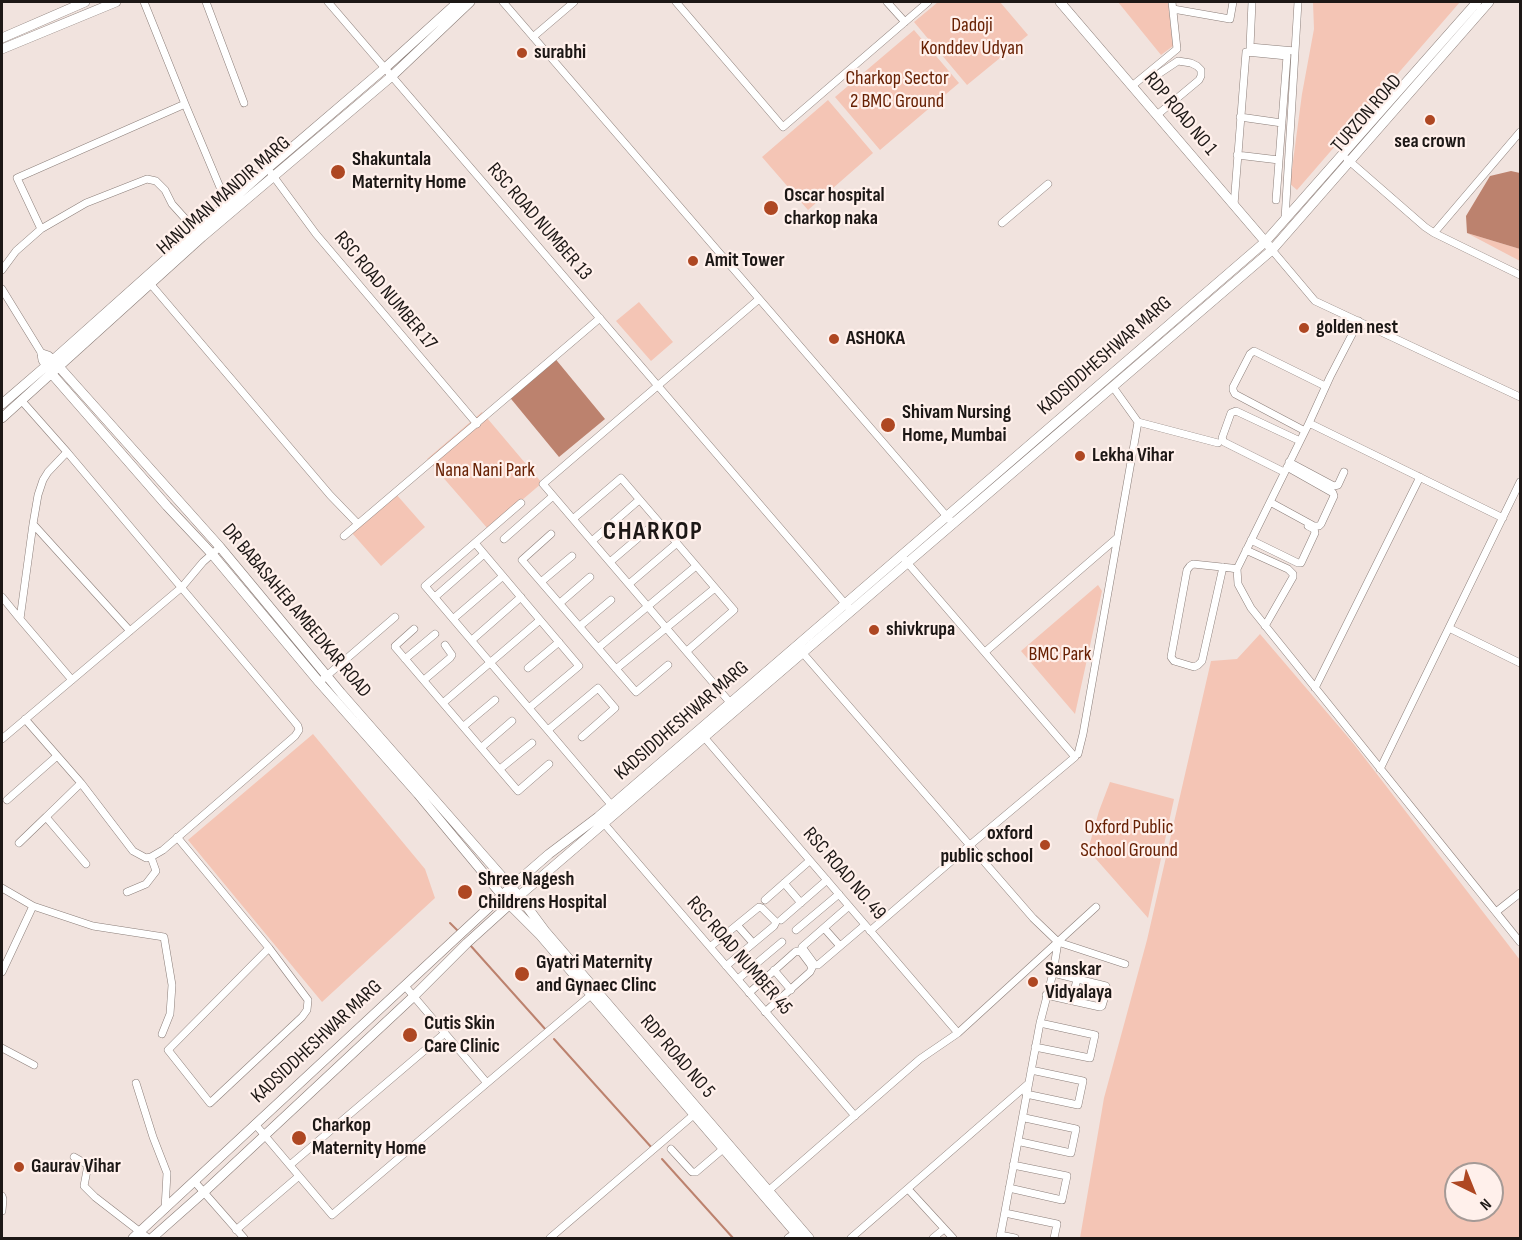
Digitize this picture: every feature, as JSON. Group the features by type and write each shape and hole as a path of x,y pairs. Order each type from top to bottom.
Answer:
{"street":[{"path":"2,38 75,4 85,2"},
{"path":"2,49 117,2"},
{"path":"144,2 185,104 231,207"},
{"path":"206,2 244,103"},
{"name":"RSC ROAD NUMBER 13","path":"328,2 848,608"},
{"path":"388,72 458,2"},
{"name":"HANUMAN MANDIR MARG","path":"52,366 270,172 470,2"},
{"path":"503,2 950,520"},
{"path":"533,37 574,2"},
{"path":"676,2 783,127 928,2"},
{"path":"887,2 905,22"},
{"name":"RDP ROAD NO 1","path":"1060,2 1272,250"},
{"path":"1132,86 1178,49 1172,5 1230,19 1233,2"},
{"path":"1252,2 1250,47 1295,51"},
{"path":"1285,219 1298,2"},
{"name":"TURZON ROAD","path":"1272,250 1477,2"},
{"name":"TURZON ROAD","path":"1265,242 1346,158 1489,2"},
{"path":"1234,205 1245,52 1287,56 1276,200"},
{"path":"1151,79 1178,61 1191,63 1201,70 1199,80 1157,116"},
{"path":"41,228 16,178 185,104"},
{"path":"1240,117 1282,123"},
{"path":"1434,232 1521,132"},
{"path":"1238,155 1279,160"},
{"path":"1346,158 1425,227 1521,275"},
{"name":"RSC ROAD NUMBER 17","path":"270,172 316,234 477,423"},
{"path":"2,270 16,251 41,228 86,202 147,179 156,181 165,190 172,204 199,234"},
{"path":"1002,223 1048,184"},
{"name":"KADSIDDHESHWAR MARG","path":"150,1239 204,1192 414,996 467,943 601,820 950,520 1265,242"},
{"path":"1272,250 1315,301 1521,397"},
{"name":"KADSIDDHESHWAR MARG","path":"950,520 1113,387 1272,250"},
{"path":"148,281 330,495 358,524"},
{"name":"DR BABASAHEB AMBEDKAR ROAD","path":"2,290 42,354 48,356 52,366 167,506 212,554 319,682 372,736 448,823 472,851 510,905"},
{"path":"734,706 543,484 759,299"},
{"path":"344,536 600,318"},
{"path":"1359,321 1325,386 1237,569 1238,584 1251,608 1265,626 1521,942"},
{"path":"1305,430 1235,394 1233,387 1250,354 1254,351 1325,386"},
{"path":"2,418 52,366"},
{"path":"2,404 52,366"},
{"name":"DR BABASAHEB AMBEDKAR ROAD","path":"52,366 148,466 220,547 327,675 372,736"},
{"path":"1113,387 1138,422 1218,443"},
{"path":"21,400 182,587 294,721 299,730 295,736 163,850 146,858 133,851 81,783 25,719"},
{"path":"1300,441 1236,411 1232,414 1222,438 1224,442 1334,486 1338,485 1344,472"},
{"path":"1077,754 1083,734 1138,422"},
{"path":"1309,423 1503,518"},
{"path":"20,619 38,495 48,472 67,452"},
{"path":"1269,504 1314,526 1321,524 1333,493 1287,467"},
{"path":"1315,688 1420,477"},
{"path":"573,519 621,478 735,610 687,651"},
{"path":"1380,769 1521,482"},
{"path":"504,539 554,496"},
{"path":"167,506 176,498"},
{"path":"592,541 639,500"},
{"path":"522,503 425,586 614,809"},
{"path":"1251,540 1298,563 1302,562 1315,531 1269,504"},
{"path":"610,562 658,521"},
{"path":"33,524 130,631"},
{"path":"551,534 522,560 636,692 668,665"},
{"path":"985,652 1117,538"},
{"path":"475,543 579,666 529,708"},
{"path":"629,584 677,543"},
{"path":"2,739 182,587 202,562 220,547"},
{"path":"1246,550 1288,569 1293,574 1293,578 1265,626"},
{"path":"435,597 484,554"},
{"path":"541,582 572,556"},
{"path":"849,906 802,947 815,965 868,928 1075,757 905,559"},
{"path":"1223,567 1202,661 1194,667 1174,662 1171,657 1187,570 1193,564 1223,567 1237,569"},
{"path":"598,648 696,566"},
{"path":"453,619 503,576"},
{"path":"560,603 590,577"},
{"path":"616,669 715,588"},
{"path":"2,597 72,680"},
{"path":"472,640 521,597"},
{"path":"580,626 610,600"},
{"path":"319,682 395,617"},
{"path":"444,702 540,620"},
{"path":"1449,628 1521,663"},
{"path":"414,629 395,646 518,791 549,764"},
{"path":"405,659 435,634"},
{"path":"528,668 559,642"},
{"path":"424,680 450,658 452,654 445,645"},
{"path":"800,649 1033,918 1058,942 1125,964"},
{"path":"548,730 598,688 615,708 582,737"},
{"path":"464,726 495,700"},
{"name":"KADSIDDHESHWAR MARG","path":"614,809 704,738 734,706"},
{"path":"482,747 512,722"},
{"name":"RSC ROAD NO. 49","path":"704,738 958,1033"},
{"path":"500,769 532,743"},
{"path":"7,800 57,756"},
{"path":"19,843 81,783"},
{"path":"46,816 86,864"},
{"name":"KADSIDDHESHWAR MARG","path":"137,1235 511,886 549,854 601,820"},
{"name":"RSC ROAD NUMBER 45","path":"601,820 855,1116"},
{"path":"177,837 268,948 306,995 308,1000 307,1010 210,1103 168,1050 268,948"},
{"name":"DR BABASAHEB AMBEDKAR ROAD","path":"472,851 519,896"},
{"path":"127,892 146,884 156,871 151,857"},
{"path":"765,900 807,863"},
{"path":"781,920 827,880"},
{"path":"784,883 801,903"},
{"path":"2,888 33,906 93,926 164,937 172,985 170,1014 162,1034"},
{"path":"1496,912 1521,893"},
{"path":"796,930 838,894"},
{"name":"RDP ROAD NO 5","path":"519,896 545,931 796,1234 809,1239"},
{"name":"RDP ROAD NO 5","path":"510,905 540,935 697,1112 723,1149 765,1194"},
{"path":"2,972 33,906"},
{"path":"710,947 759,907 776,922 726,966"},
{"path":"765,1194 921,1059 958,1033 1096,907"},
{"path":"737,925 753,944"},
{"path":"824,928 840,946"},
{"path":"738,979 782,942"},
{"path":"1015,1239 1000,1237 1035,1047 1058,942"},
{"path":"749,993 795,952 801,952 812,969 765,1012"},
{"path":"774,970 791,990"},
{"path":"1046,995 1102,1006 1106,986 1053,973"},
{"path":"1072,1001 1077,979"},
{"path":"405,986 487,1083"},
{"path":"255,1124 332,1215 591,995"},
{"path":"1035,1047 1090,1058 1095,1035 1040,1023"},
{"path":"290,1165 445,1033"},
{"path":"2,1048 34,1065"},
{"path":"1026,1094 1078,1105 1083,1081 1031,1070"},
{"path":"136,1083 166,1173 165,1209"},
{"path":"851,1239 1028,1084"},
{"path":"550,1239 697,1112"},
{"path":"1021,1142 1071,1153 1076,1129 1025,1118"},
{"path":"671,1149 692,1172 696,1172 723,1149"},
{"path":"74,1157 88,1165 84,1186 137,1235 150,1239"},
{"path":"1009,1188 1062,1200 1067,1176 1013,1165"},
{"path":"236,1230 299,1176"},
{"path":"194,1181 244,1239"},
{"path":"908,1189 953,1239"},
{"path":"2,1196 2,1210"},
{"path":"1005,1213 1057,1224 1054,1239"},
{"path":"933,1239 944,1228"}],"green space":[{"name":"Dadoji Konddev Udyan","path":"938,2 1000,2 1028,35 967,85 914,22"},
{"path":"1118,2 1168,2 1173,46 1161,55"},
{"path":"1313,2 1460,2 1297,190 1290,184 1302,94 1314,29"},
{"name":"Charkop Sector 2 BMC Ground","path":"914,30 959,83 880,150 835,97"},
{"path":"828,100 873,153 808,210 762,157"},
{"path":"1467,233 1520,249 1520,261"},
{"path":"639,302 673,342 651,361 616,321"},
{"name":"Nana Nani Park","path":"482,412 542,483 488,529 427,459"},
{"path":"396,494 425,527 381,566 352,533"},
{"name":"BMC Park","path":"1098,585 1102,591 1075,714 1021,651"},
{"path":"1260,634 1353,743 1520,960 1520,1238 1080,1238 1104,1098 1147,940 1211,661 1237,659"},
{"path":"313,734 425,869 435,898 322,1002 188,840"},
{"name":"Oxford Public School Ground","path":"1110,782 1174,799 1148,918 1088,850"}],"shaded area":[{"path":"1511,171 1520,173 1520,249 1467,233 1466,216 1490,176"},
{"path":"553,356 605,419 559,457 507,394"}],"waterway":[{"path":"450,923 459,932"},
{"path":"470,945 546,1030"},
{"path":"554,1039 652,1148"},
{"path":"662,1159 733,1238"}],"place":[{"name":"surabhi","path":"522,53"},
{"name":"sea crown","path":"1430,120"},
{"name":"Shakuntala Maternity Home","path":"338,172"},
{"name":"Oscar hospital charkop naka","path":"771,208"},
{"name":"Amit Tower","path":"693,261"},
{"name":"golden nest","path":"1304,328"},
{"name":"ASHOKA","path":"834,339"},
{"name":"Shivam Nursing Home, Mumbai","path":"888,425"},
{"name":"Lekha Vihar","path":"1080,456"},
{"name":"shivkrupa","path":"874,630"},
{"name":"oxford public school","path":"1045,845"},
{"name":"Shree Nagesh Childrens Hospital","path":"465,892"},
{"name":"Gyatri Maternity and Gynaec Clinc","path":"522,974"},
{"name":"Sanskar Vidyalaya","path":"1033,982"},
{"name":"Cutis Skin Care Clinic","path":"410,1035"},
{"name":"Charkop Maternity Home","path":"299,1138"},
{"name":"Gaurav Vihar","path":"19,1167"}],"district":[{"name":"CHARKOP","path":"653,532"}]}
